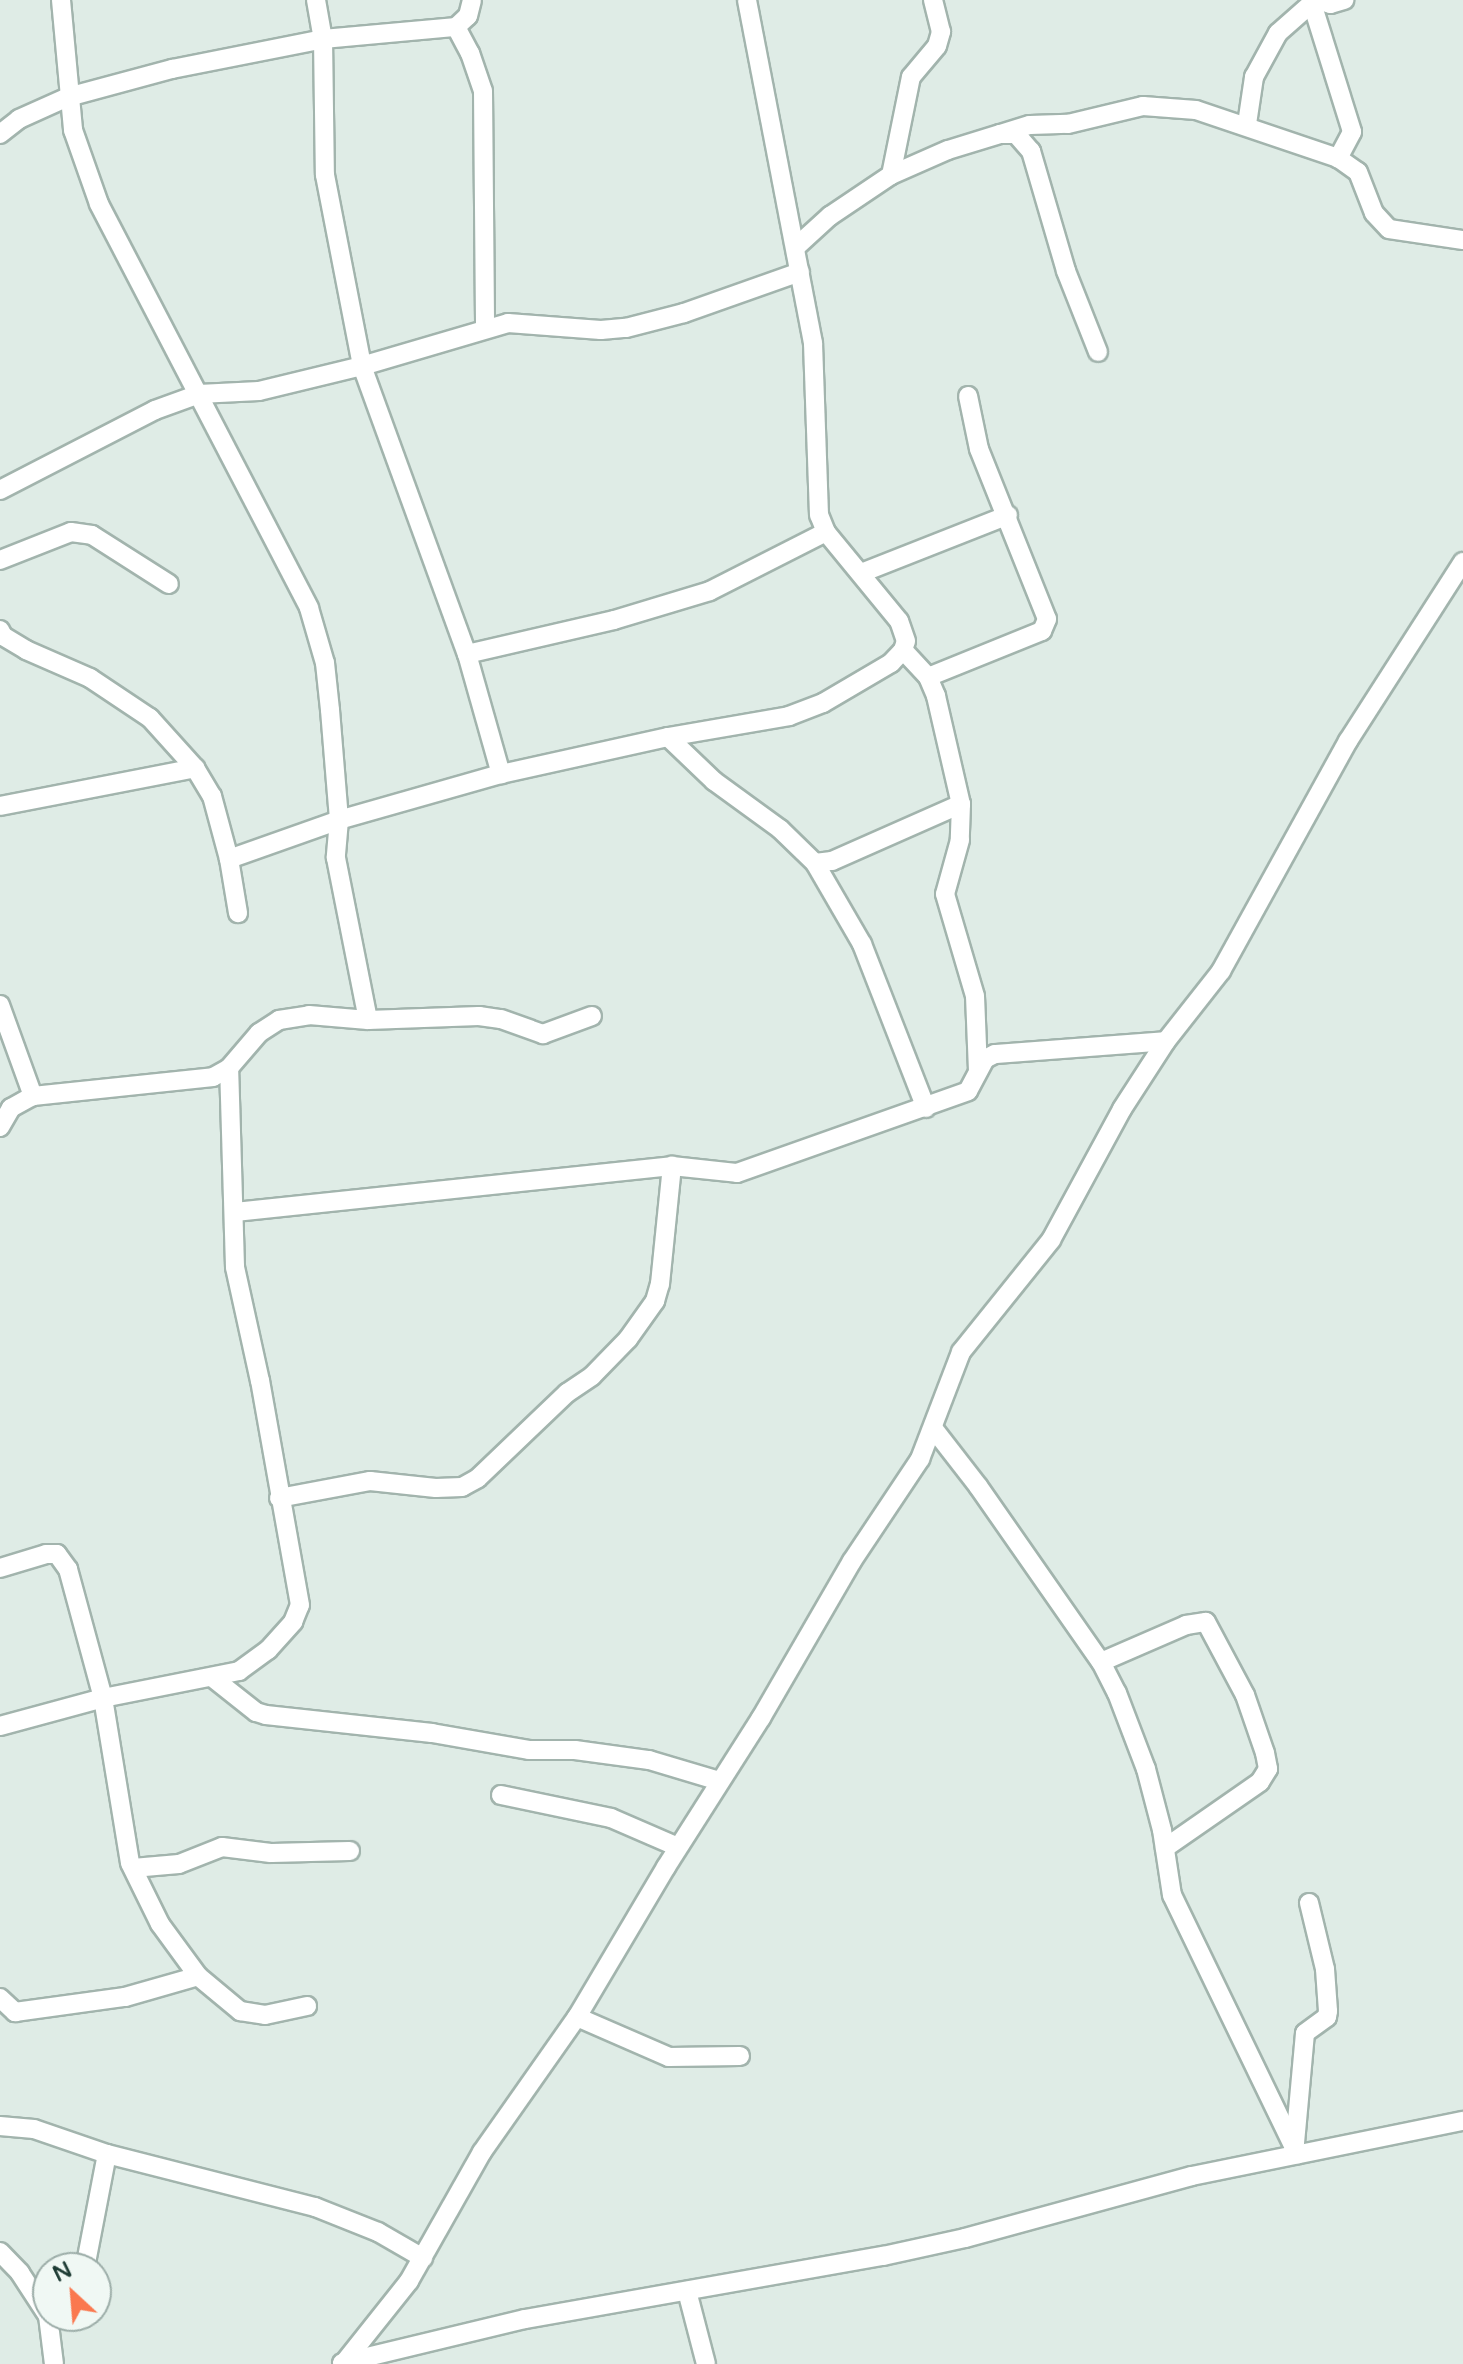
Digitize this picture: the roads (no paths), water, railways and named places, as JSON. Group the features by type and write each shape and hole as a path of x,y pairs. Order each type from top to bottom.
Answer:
{"street":[{"path":"61,0 73,130 99,204 309,608 325,663 339,820 336,858 368,1020"},
{"path":"316,0 323,39 325,175 362,366 467,654 501,774"},
{"path":"0,134 19,119 68,97 172,69 323,39 456,27 468,16 472,0"},
{"path":"229,859 339,820 501,774 668,737 789,716 823,703 891,663 903,650 906,641 899,621 826,532 819,515 813,343 797,246 747,0"},
{"path":"891,175 911,77 937,46 941,32 933,0"},
{"path":"1314,1 1330,4 1344,0"},
{"path":"1247,124 1254,77 1278,33 1314,1"},
{"path":"1314,1 1352,132 1338,158"},
{"path":"456,27 470,53 483,91 485,329"},
{"path":"797,246 830,216 891,175 948,150 1030,125 1068,124 1143,106 1196,110 1247,124 1338,158 1358,172 1374,213 1389,229 1463,240"},
{"path":"1000,134 1016,134 1031,151 1066,271 1098,352"},
{"path":"0,490 155,410 199,394 259,391 362,366 508,323 601,330 626,328 684,313 800,272"},
{"path":"928,677 1042,631 1047,619 1008,515 979,449 968,396"},
{"path":"861,573 1008,515"},
{"path":"0,560 71,532 92,535 169,584"},
{"path":"467,654 614,620 710,591 826,532"},
{"path":"342,2364 423,2258 482,2152 577,2017 678,1847 761,1718 852,1561 912,1473 933,1428 961,1352 1051,1240 1122,1109 1166,1041 1221,971 1333,766 1463,562"},
{"path":"0,630 3,636 26,650 90,678 150,718 195,768 212,796 229,859 238,913"},
{"path":"903,650 928,677 936,696 961,804 960,840 945,894 975,996 978,1073"},
{"path":"668,737 714,781 780,829 815,863 862,944 926,1108"},
{"path":"0,806 195,768"},
{"path":"815,863 832,861 961,804"},
{"path":"0,1005 29,1097"},
{"path":"0,1099 213,1077 229,1068 259,1033 279,1020 309,1015 368,1020 479,1016 501,1019 543,1034 592,1016"},
{"path":"235,1212 672,1166 737,1173 968,1091 985,1059 995,1054 1166,1041"},
{"path":"0,1726 103,1698 239,1671 268,1650 293,1622 300,1605 260,1381 235,1267 229,1068"},
{"path":"0,1127 11,1108 29,1097"},
{"path":"279,1498 370,1481 436,1488 462,1487 478,1478 628,1339 655,1301 660,1284 672,1166"},
{"path":"933,1428 978,1486 1101,1662 1117,1693 1146,1769 1165,1848 1166,1875 1172,1895 1296,2150"},
{"path":"0,1568 46,1554 57,1554 68,1569 103,1698 133,1868 160,1924 198,1976 240,2011 265,2015 307,2006"},
{"path":"1101,1662 1186,1625 1206,1622 1245,1695 1265,1753 1268,1769 1260,1782 1165,1848"},
{"path":"213,1678 256,1712 266,1715 432,1733 529,1750 575,1750 634,1758 719,1781"},
{"path":"501,1795 611,1818 678,1847"},
{"path":"133,1868 179,1864 222,1847 271,1853 350,1851"},
{"path":"1296,2150 1297,2085 1305,2033 1327,2017 1328,2011 1325,1969 1309,1903"},
{"path":"0,1998 15,2012 125,1997 198,1976"},
{"path":"577,2017 669,2057 740,2056"},
{"path":"342,2364 525,2319 965,2238 1296,2150 1463,2121"},
{"path":"0,2126 34,2129 107,2154 315,2207 378,2232 423,2258"},
{"path":"88,2252 107,2154"},
{"path":"0,2252 32,2290"},
{"path":"687,2291 706,2364"},
{"path":"52,2332 54,2364"}]}
